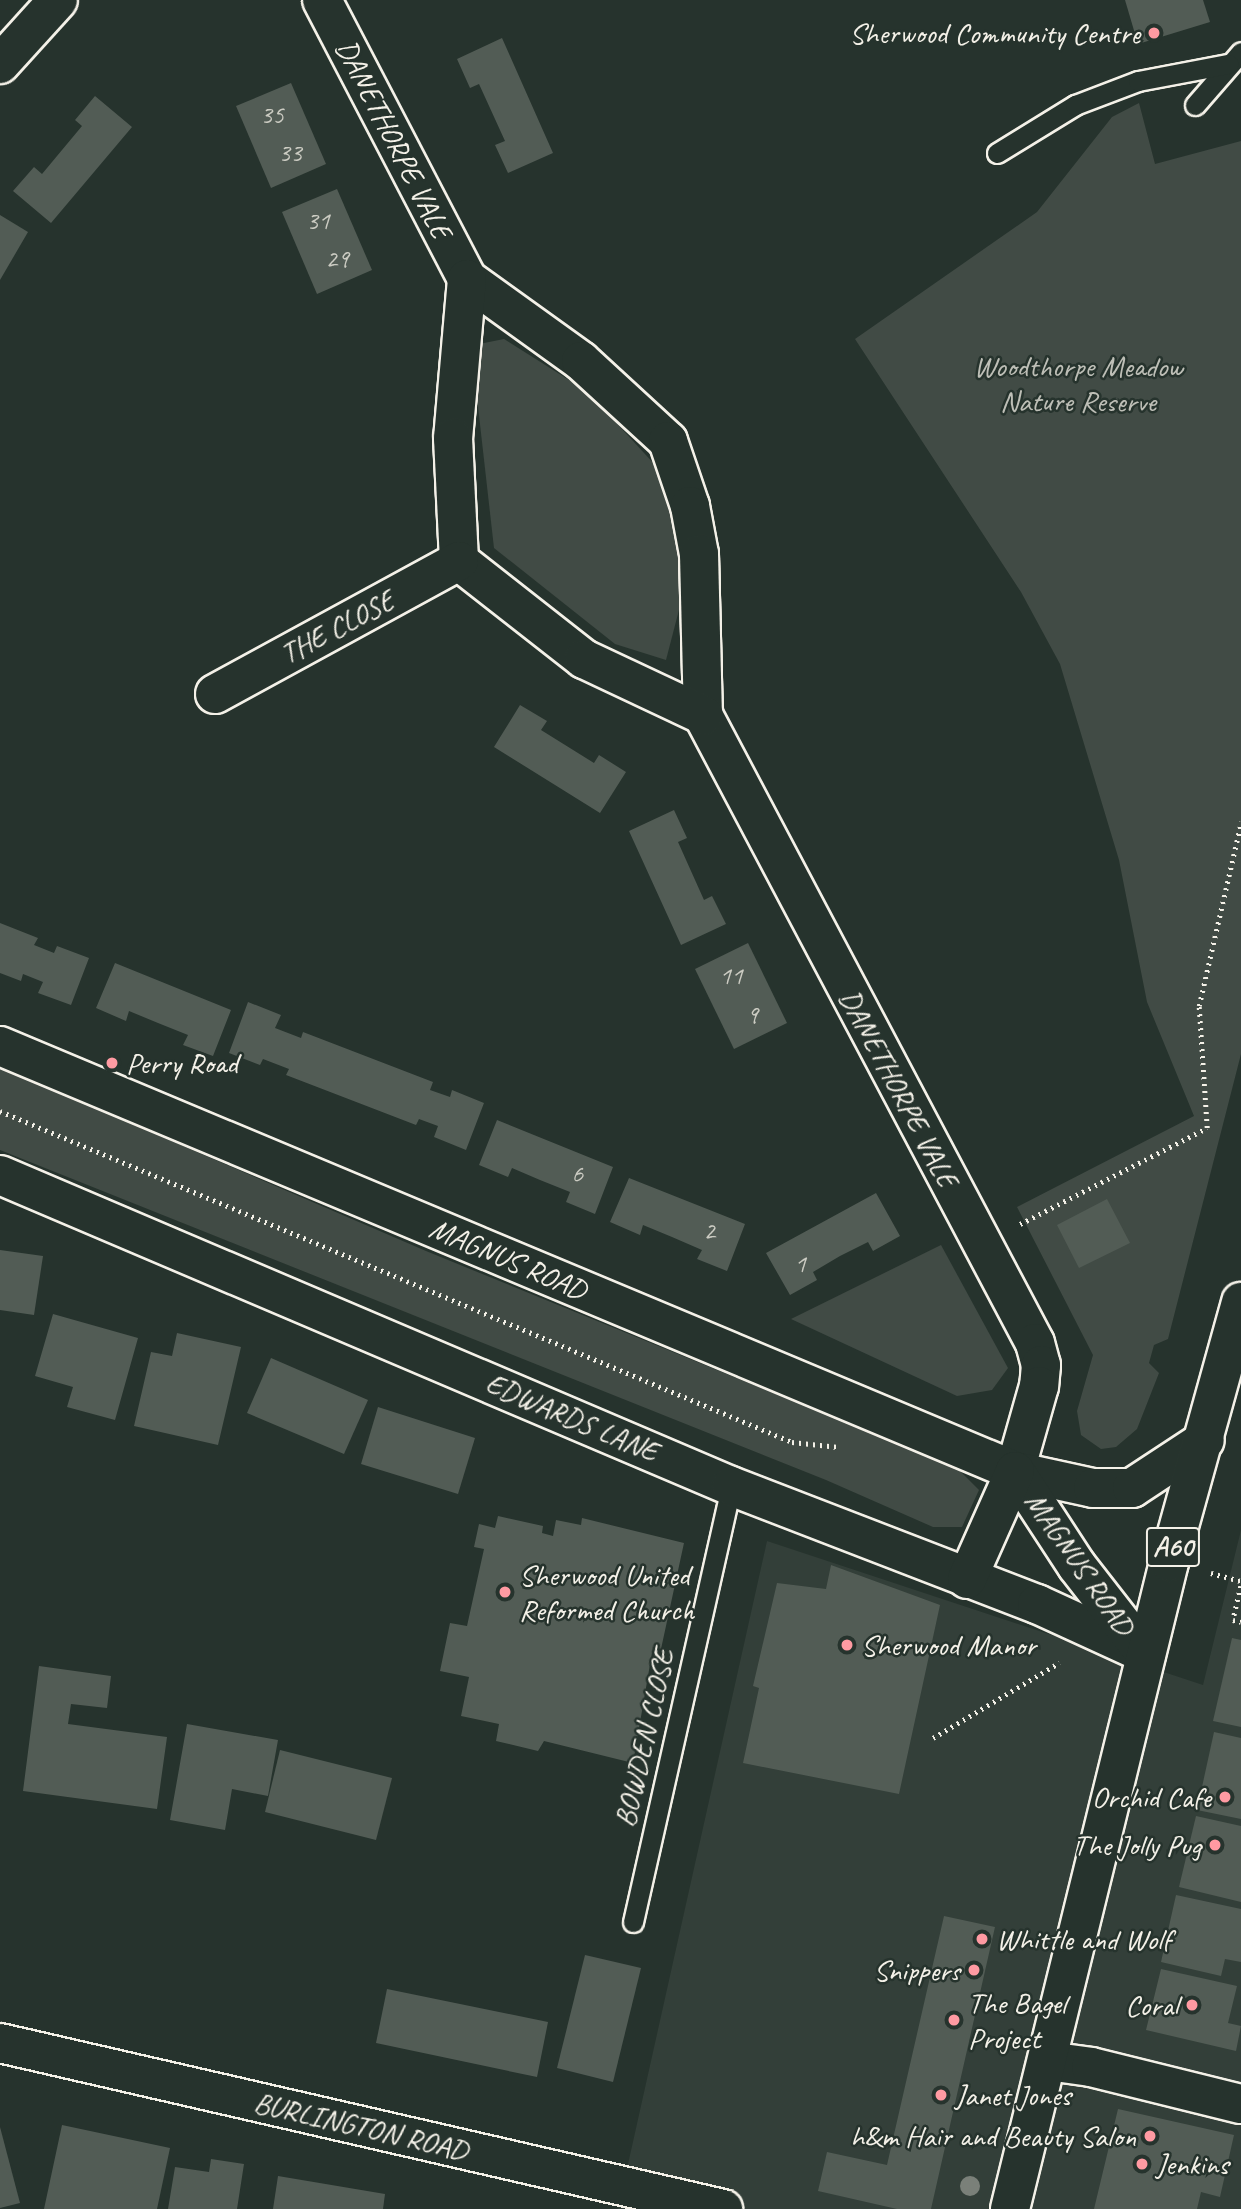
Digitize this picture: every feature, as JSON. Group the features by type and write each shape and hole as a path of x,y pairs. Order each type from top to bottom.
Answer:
{"main road":[{"path":"0,64 58,0"},
{"name":"DANETHORPE VALE","path":"322,0 467,279 581,361 668,441 690,506 699,554 703,715 1035,1343 1041,1365 1027,1439 967,1579"},
{"path":"467,279 453,438 460,561 584,659 703,715"},
{"name":"THE CLOSE","path":"215,694 460,561"},
{"name":"MAGNUS ROAD","path":"0,1046 1015,1471 1093,1488 1132,1488 1205,1440"},
{"name":"EDWARDS LANE","path":"0,1175 732,1486 1132,1647"},
{"name":"A60","path":"1010,2209 1048,2061 1132,1647 1233,1366 1241,1302"},
{"name":"MAGNUS ROAD","path":"1015,1471 1132,1647"},
{"name":"BURLINGTON ROAD","path":"0,2043 723,2209"},
{"path":"1048,2061 1091,2067 1241,2104"}],"lane":[{"path":"1195,105 1234,58"},
{"path":"997,153 1075,105 1138,81 1234,58"},
{"name":"BOWDEN CLOSE","path":"633,1922 732,1486"}],"path":[{"path":"980,1243 1207,1128 1199,1006 1241,822"},
{"path":"0,1111 792,1442 844,1447"},
{"path":"1241,1586 1233,1620 1241,1622"},
{"path":"933,1738 1053,1665 1132,1647"}],"shaded area":[{"path":"1241,1530 1241,2209 618,2209 767,1541 1203,1685"}],"green space":[{"name":"Woodthorpe Meadow Nature Reserve","path":"1139,103 1155,164 1241,141 1241,1054 1168,1339 1154,1345 1149,1363 1159,1373 1137,1429 1116,1447 1101,1449 1081,1435 1077,1411 1093,1355 1017,1207 1194,1116 1147,1002 1119,860 1060,664 1021,592 855,339 1037,212 1112,117"},
{"path":"504,339 588,392 667,478 685,543 680,606 666,660 615,644 494,548 475,380 479,344"},
{"path":"0,1067 426,1251 957,1468 979,1490 962,1527 933,1527 826,1480 0,1150"},
{"path":"941,1245 1008,1368 992,1390 957,1396 791,1319"}],"building":[{"name":"Sherwood Community Centre","path":"1125,0 1203,0 1210,22 1138,44"},
{"path":"502,38 553,153 508,173 495,145 505,141 479,84 470,88 457,59"},
{"path":"291,83 326,164 271,188 236,106"},
{"path":"95,96 132,127 51,223 13,191 34,167 42,174 82,126 75,120"},
{"path":"337,189 372,270 317,294 282,212"},
{"path":"0,215 28,232 0,280"},
{"path":"520,705 547,721 541,730 594,763 599,755 626,772 600,813 494,747"},
{"path":"674,810 687,838 678,842 704,900 712,896 726,924 681,945 629,831"},
{"path":"0,923 38,938 34,945 54,953 57,946 89,958 71,1005 38,993 43,982 23,974 21,981 0,973"},
{"path":"748,943 787,1023 734,1049 695,969"},
{"path":"115,963 231,1010 213,1056 183,1045 188,1035 129,1011 126,1021 96,1008"},
{"path":"248,1002 281,1015 275,1028 301,1038 303,1032 433,1082 430,1090 450,1097 452,1090 484,1103 466,1150 434,1137 438,1126 419,1119 416,1125 286,1075 289,1069 263,1059 260,1065 229,1053"},
{"path":"497,1120 613,1167 595,1214 566,1202 570,1192 512,1168 508,1177 479,1165"},
{"path":"629,1178 745,1224 727,1271 697,1259 702,1250 672,1237 643,1225 640,1235 610,1222"},
{"path":"876,1193 900,1236 873,1251 868,1242 840,1256 813,1272 817,1280 790,1295 766,1253"},
{"path":"1107,1199 1130,1243 1079,1268 1057,1225"},
{"path":"0,1250 43,1256 34,1315 0,1310"},
{"path":"53,1314 138,1338 115,1420 67,1407 73,1387 35,1376"},
{"path":"177,1333 241,1347 218,1445 134,1426 151,1352 172,1356"},
{"path":"271,1358 368,1400 344,1454 247,1413"},
{"path":"378,1407 475,1438 458,1494 361,1464"},
{"path":"498,1516 543,1526 542,1533 553,1536 556,1520 581,1525 582,1518 684,1543 661,1649 653,1647 633,1763 544,1741 538,1751 496,1741 499,1724 461,1716 469,1677 440,1671 450,1623 467,1626 484,1549 474,1547 479,1524 495,1528"},
{"name":"Sherwood Manor","path":"831,1565 940,1605 899,1794 743,1763 759,1688 753,1686 777,1583 826,1589"},
{"path":"1232,1638 1241,1640 1241,1727 1213,1721"},
{"path":"39,1666 111,1676 107,1708 71,1704 68,1724 167,1737 157,1809 23,1791"},
{"path":"187,1724 278,1740 268,1796 232,1789 225,1830 170,1820"},
{"path":"1214,1732 1241,1738 1241,1819 1197,1810"},
{"path":"280,1750 392,1778 376,1840 265,1812"},
{"path":"1196,1816 1241,1826 1241,1902 1179,1887"},
{"path":"1176,1895 1241,1909 1241,1962 1225,1959 1221,1976 1161,1962"},
{"path":"944,1916 995,1927 931,2209 897,2209 818,2191 827,2152 887,2165"},
{"path":"585,1955 641,1968 613,2082 557,2068"},
{"name":"Coral","path":"1161,1969 1237,1986 1228,2023 1241,2026 1236,2051 1146,2030"},
{"path":"387,1989 548,2022 537,2077 376,2043"},
{"path":"1118,2109 1234,2135 1220,2197 1201,2192 1197,2209 1094,2209"},
{"path":"62,2125 170,2148 157,2209 44,2209"},
{"path":"0,2127 20,2203 0,2208"},
{"path":"211,2159 244,2164 237,2209 168,2209 175,2167 209,2172"},
{"path":"278,2176 385,2194 383,2209 273,2209"}],"place":[{"name":"Sherwood Community Centre","path":"1154,33"},
{"name":"Perry Road","path":"112,1063"},
{"name":"Sherwood United Reformed Church","path":"505,1592"},
{"name":"Sherwood Manor","path":"847,1645"},
{"name":"Orchid Cafe","path":"1225,1797"},
{"name":"The Jolly Pug","path":"1215,1845"},
{"name":"Whittle and Wolf","path":"982,1939"},
{"name":"Snippers","path":"974,1970"},
{"name":"Coral","path":"1192,2005"},
{"name":"The Bagel Project","path":"954,2020"},
{"name":"Janet Jones","path":"941,2095"},
{"name":"h&m Hair and Beauty Salon","path":"1150,2136"},
{"name":"Jenkins","path":"1142,2164"}]}
